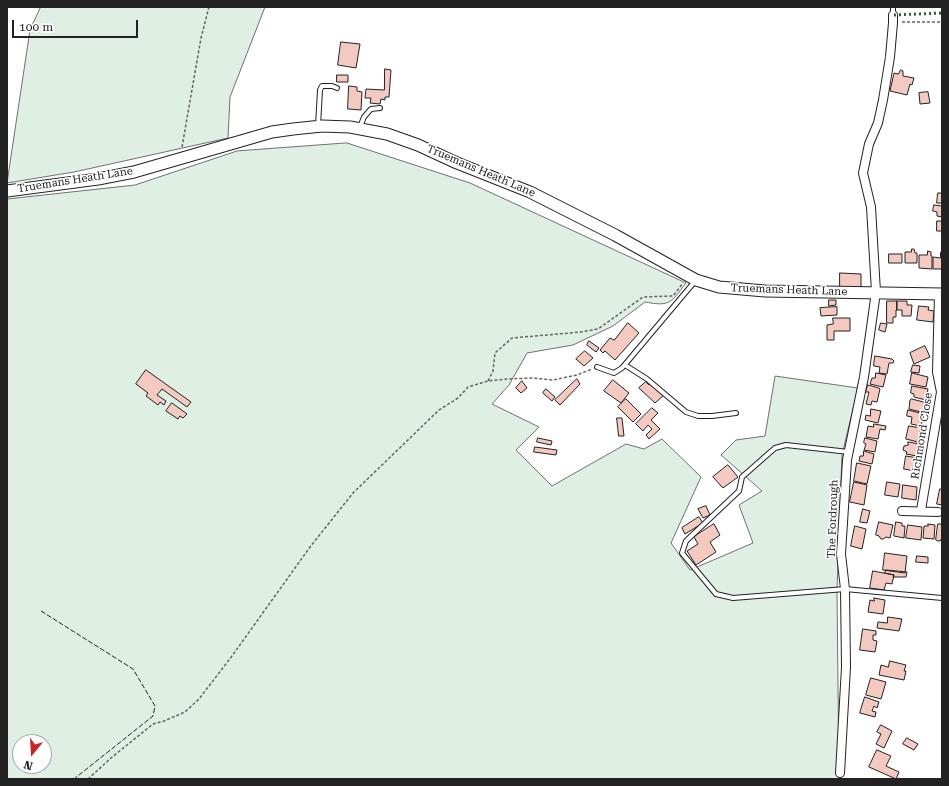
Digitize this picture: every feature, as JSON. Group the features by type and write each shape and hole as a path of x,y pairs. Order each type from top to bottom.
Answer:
{"street":[{"name":"The Fordrough","path":"840,773 846,667 845,589 841,554 847,460 864,377 876,292 871,207 863,173 869,144 878,123 883,100 890,57 893,15"},
{"name":"Truemans Heath Lane","path":"7,191 98,179 134,172 272,132 318,126 350,127 387,134 418,145 457,163 530,192 615,235 696,280 719,287 765,291 940,294"},
{"name":"Richmond Close","path":"921,510 941,392 937,372 940,294"},
{"path":"902,511 921,510 940,512"}],"lane":[{"path":"318,126 320,90 322,86 332,86 337,88"},
{"path":"359,129 364,117 371,109 380,108"},
{"path":"597,367 614,373 625,365 696,280"},
{"path":"625,365 647,378 686,412 698,416 736,413"},
{"path":"849,452 786,445 775,448 742,477 738,491 686,541 682,553 716,594 734,598 845,589 942,598"}],"path":[{"path":"181,159 182,139 201,38 209,7"},
{"path":"893,15 942,22"},
{"path":"488,381 493,372 495,352 512,338 581,332 598,329 643,297 673,296 684,280"},
{"path":"88,779 153,724 184,712 199,698 232,656 310,547 353,493 439,410 458,398 468,387 488,381 532,378 553,380 577,375 597,367"}],"green space":[{"path":"41,7 265,7 230,97 228,138 74,172 7,183 30,30"},
{"path":"347,143 470,183 686,283 670,302 660,304 645,302 613,326 573,345 527,353 509,385 492,404 539,427 516,450 552,486 626,444 644,449 662,439 701,477 671,543 690,570 753,543 739,505 762,491 721,455 736,440 765,436 775,376 858,388 842,455 837,590 839,779 7,779 7,199 135,185 237,151"}],"building":[{"path":"341,42 360,44 356,68 338,65"},
{"path":"385,69 391,70 389,97 385,97 385,100 381,99 380,104 370,103 371,98 365,98 366,89 384,90"},
{"path":"901,70 903,71 903,76 914,78 912,85 910,84 907,95 890,91 894,73 898,74"},
{"path":"337,75 348,75 348,82 337,82"},
{"path":"349,86 357,87 357,91 362,92 361,110 348,109"},
{"path":"928,92 930,103 920,104 919,93"},
{"path":"938,193 942,193 942,203 937,203"},
{"path":"934,205 942,206 942,217 937,216 937,212 933,211"},
{"path":"937,221 942,221 942,231 937,231"},
{"path":"912,249 914,249 915,253 917,253 917,263 905,263 905,252 911,252"},
{"path":"928,251 931,252 932,256 932,269 919,268 919,255 927,255"},
{"path":"941,252 942,269 933,269 933,257 940,258"},
{"path":"889,254 902,254 902,263 889,263"},
{"path":"840,273 861,274 861,288 840,287"},
{"path":"829,300 836,300 836,305 829,306"},
{"path":"887,301 897,301 896,317 893,317 893,323 887,323"},
{"path":"897,301 907,301 907,305 912,305 911,316 902,316 902,310 897,310"},
{"path":"919,306 929,307 928,310 934,311 933,322 917,320"},
{"path":"837,307 837,315 821,316 820,308"},
{"path":"833,318 850,318 850,331 834,331 834,340 827,340 827,325 833,324"},
{"path":"628,323 639,333 615,360 605,351 603,353 600,350 610,338 614,340"},
{"path":"881,323 887,324 885,332 879,330"},
{"path":"589,341 599,348 596,352 587,345"},
{"path":"925,346 930,357 914,364 910,353"},
{"path":"585,351 593,358 584,366 576,359"},
{"path":"875,356 892,359 894,361 893,363 889,363 887,374 879,373 880,367 874,366"},
{"path":"913,365 920,366 919,373 911,372"},
{"path":"146,370 191,402 187,407 162,389 157,395 166,401 164,405 160,402 158,405 146,396 148,393 136,384"},
{"path":"876,373 886,375 883,387 870,384 872,378 875,378"},
{"path":"912,373 928,377 926,387 910,384"},
{"path":"577,379 580,384 560,405 555,400"},
{"path":"613,380 629,393 621,403 604,391"},
{"path":"522,381 527,388 521,393 516,388"},
{"path":"646,382 649,385 651,382 664,395 655,403 639,388"},
{"path":"868,385 880,389 877,402 872,401 871,405 866,404 869,392 866,392"},
{"path":"912,386 928,389 926,400 914,397 914,394 911,393"},
{"path":"546,389 555,397 552,401 543,393"},
{"path":"626,399 641,414 633,422 618,407"},
{"path":"912,399 927,403 925,413 909,409 910,400"},
{"path":"172,403 187,414 183,418 180,416 178,419 166,411"},
{"path":"652,408 658,413 651,420 660,429 649,439 646,435 652,429 648,425 643,431 636,424"},
{"path":"871,409 881,411 878,423 865,420 866,415 870,416"},
{"path":"908,410 924,414 921,426 911,424 912,417 907,416"},
{"path":"617,418 622,418 624,436 619,436"},
{"path":"874,424 886,426 885,430 880,429 878,439 866,437 868,426 873,427"},
{"path":"909,426 921,428 918,442 906,439"},
{"path":"538,438 552,441 551,445 537,442"},
{"path":"865,438 877,441 875,452 864,450 866,444 864,443"},
{"path":"908,442 920,444 917,456 906,454 907,452 903,450 904,446 908,445"},
{"path":"535,447 557,450 556,455 534,452"},
{"path":"864,451 874,454 872,464 859,461 860,456 863,456"},
{"path":"906,456 918,458 915,471 904,469"},
{"path":"857,463 871,466 867,484 854,481"},
{"path":"728,465 738,477 723,488 713,477"},
{"path":"854,482 867,485 864,505 850,502"},
{"path":"887,482 900,484 898,497 885,495"},
{"path":"903,485 917,487 916,500 902,498"},
{"path":"940,489 942,489 942,505 937,504"},
{"path":"706,506 710,515 703,518 698,509"},
{"path":"863,509 870,511 867,523 860,522"},
{"path":"699,517 703,523 685,534 682,528"},
{"path":"879,522 893,525 890,538 886,537 881,539 876,535"},
{"path":"896,522 902,523 902,526 905,526 904,538 894,536"},
{"path":"714,524 720,535 710,542 716,552 696,565 687,551 698,544 694,537"},
{"path":"928,524 935,525 934,539 923,538 924,526 928,526"},
{"path":"938,524 942,524 942,538 940,541 936,540"},
{"path":"908,525 922,527 921,540 906,538"},
{"path":"855,526 866,529 862,549 851,546"},
{"path":"885,553 907,556 905,573 883,570"},
{"path":"917,556 928,557 928,563 916,562"},
{"path":"886,570 907,572 906,577 893,577 894,575 885,573"},
{"path":"873,571 894,575 892,584 886,583 884,590 870,588"},
{"path":"874,598 885,600 883,614 868,612 870,600 874,601"},
{"path":"888,617 902,619 899,631 877,628 878,622 887,623"},
{"path":"863,629 876,631 876,635 873,635 873,640 877,641 875,652 860,650"},
{"path":"890,661 906,665 904,680 879,675 881,665 888,667"},
{"path":"871,678 886,682 881,699 866,695"},
{"path":"865,697 879,702 877,708 874,706 872,711 876,712 875,717 860,713"},
{"path":"881,725 892,731 884,748 876,744 881,734 877,732"},
{"path":"907,738 918,744 914,750 903,744"},
{"path":"877,750 891,756 886,766 899,772 896,779 869,767"}],"hedge":[{"path":"894,15 942,13"}],"fence":[{"path":"41,611 133,669 155,706 153,716 74,779"}]}
